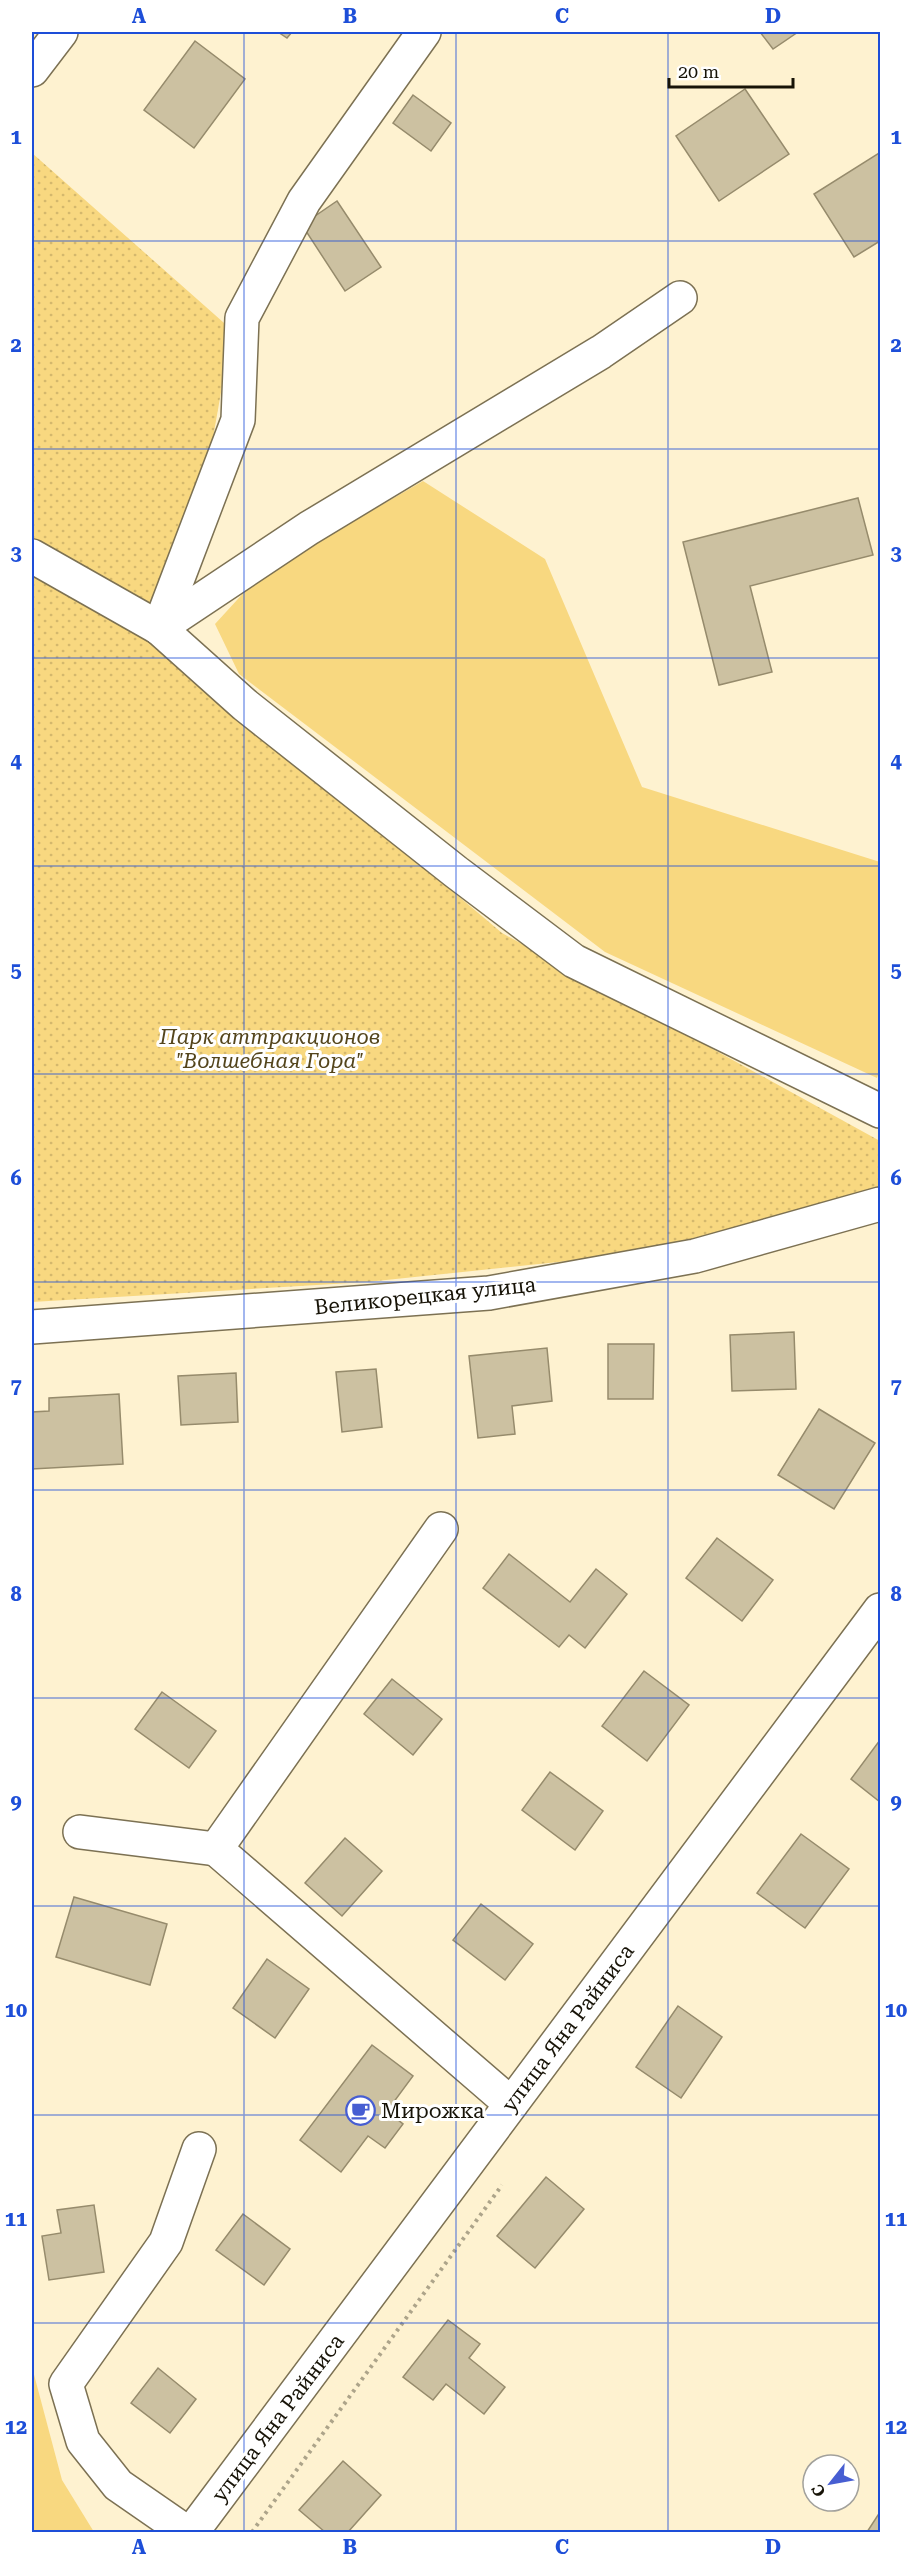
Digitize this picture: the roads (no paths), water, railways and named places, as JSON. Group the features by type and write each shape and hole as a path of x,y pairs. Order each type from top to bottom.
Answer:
{"street":[{"path":"32,70 61,32"},
{"path":"159,628 238,420 242,318 304,201 424,32"},
{"path":"159,628 309,528 601,352 680,298"},
{"path":"32,556 159,628 245,705 456,872 574,961 880,1111"},
{"name":"Великорецкая улица","path":"32,1327 489,1293 695,1256 880,1204"},
{"path":"216,1849 441,1529"},
{"name":"улица Яна Райниса","path":"201,2529 511,2104 880,1610"},
{"path":"80,1832 216,1849 511,2104"},
{"path":"199,2149 166,2242 66,2384 83,2441 118,2485 201,2529"}],"place":[{"name":"Мирожка","path":"360,2111"}],"park label":[{"name":"Парк аттракционов \"Волшебная Гора\"","path":"270,1049"}]}
